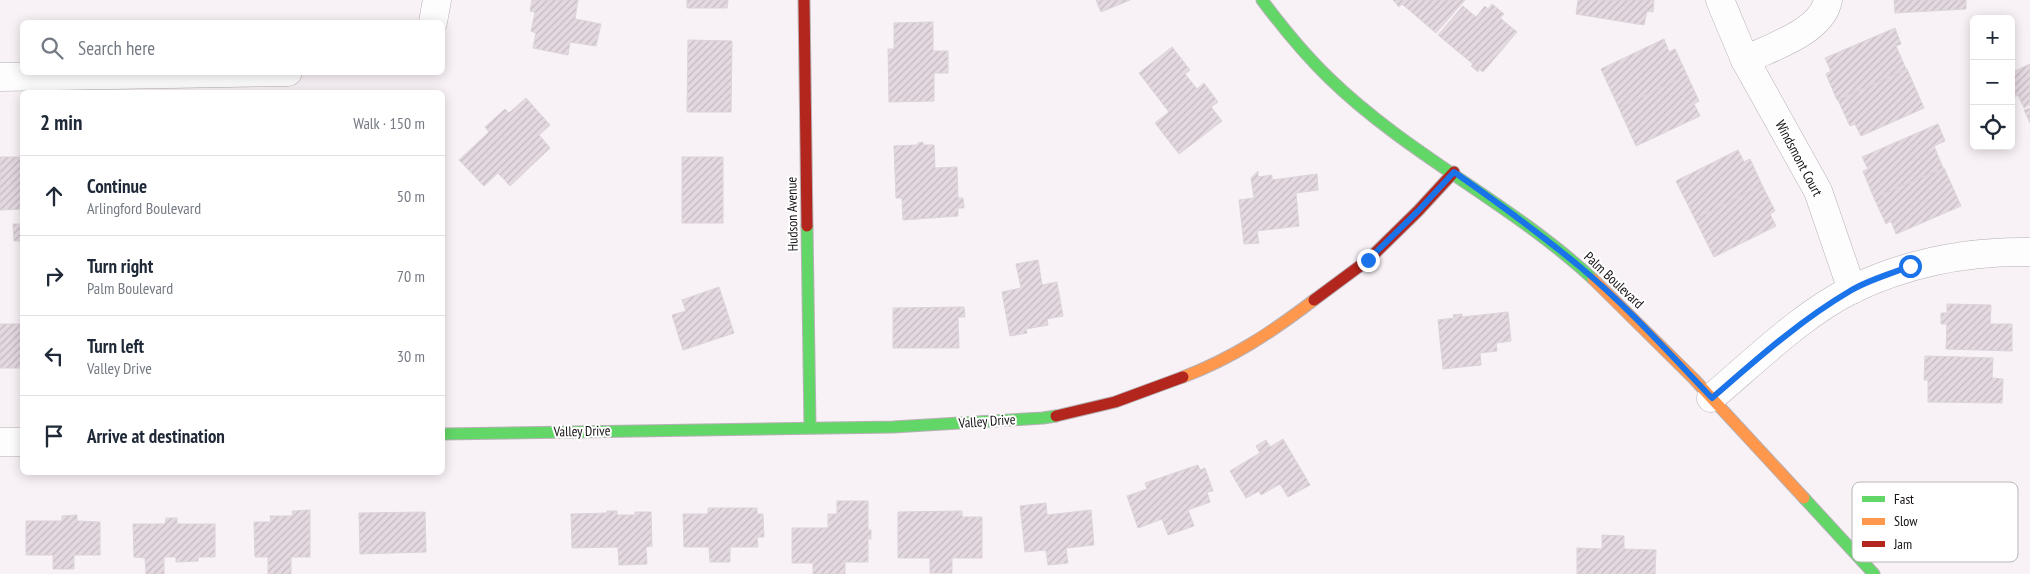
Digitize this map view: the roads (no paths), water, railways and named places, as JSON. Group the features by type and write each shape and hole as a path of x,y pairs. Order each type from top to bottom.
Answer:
{"street":[{"path":"433,20 437,0"},
{"name":"Hudson Avenue","path":"804,0 810,427"},
{"name":"Palm Boulevard","path":"1262,0 1294,44 1342,91 1402,137 1500,205 1580,267 1650,333 1852,550"},
{"name":"Windsmont Court","path":"1720,0 1745,60 1818,191 1852,290"},
{"path":"1745,60 1808,30 1822,16 1828,0"},
{"path":"0,77 115,75"},
{"name":"Valley Drive","path":"445,434 893,427 1043,418 1115,402 1206,368 1269,334 1368,260 1418,211 1454,172"},
{"path":"1712,398 1776,342 1810,316 1852,290 1910,266 1952,256 2030,252"},
{"path":"0,442 20,442"},
{"name":"Palm Boulevard","path":"1863,562 1874,574"}]}
